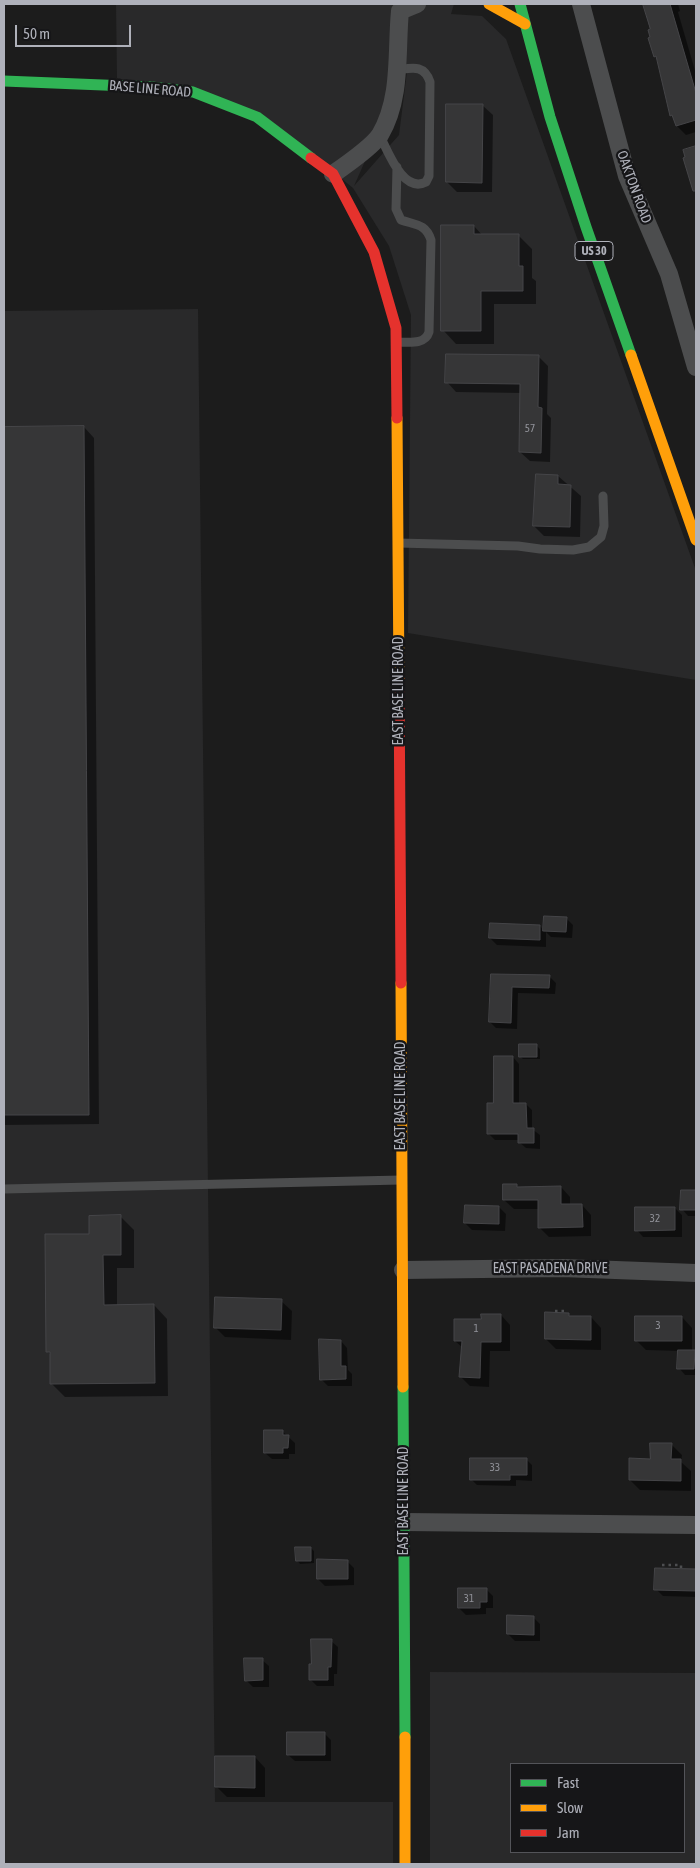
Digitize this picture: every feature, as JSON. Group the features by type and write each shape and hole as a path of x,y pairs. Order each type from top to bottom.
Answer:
{"street":[{"path":"333,174 380,136 390,111 397,82 400,11 417,4"},
{"path":"489,4 525,24"},
{"name":"US 30","path":"520,4 550,117 586,227 696,540"},
{"name":"OAKTON ROAD","path":"581,4 627,176 669,274 696,367"},
{"name":"BASE LINE ROAD","path":"4,81 143,87 193,92 256,117 333,174 374,252 396,328"},
{"name":"EAST BASE LINE ROAD","path":"396,328 405,1864"},
{"name":"EAST PASADENA DRIVE","path":"403,1270 562,1268 696,1273"},
{"path":"404,1522 696,1525"}],"lane":[{"path":"380,136 402,176 410,183 422,184 428,180 430,82 426,73 420,69 397,70"},
{"path":"396,342 424,341 428,337 431,240 429,231 401,220 396,208 397,167"},
{"path":"398,543 518,546 573,550 589,547 601,537 604,526 603,496"},
{"path":"4,1189 401,1180"}],"path":[{"path":"555,1311 566,1311 566,1313"},
{"path":"662,1565 681,1565 681,1568"}],"shaded area":[{"path":"116,4 454,4 451,14 482,16 506,39 696,571 696,680 408,633 411,315 389,246 353,188 261,113 117,78","holes":["408,64 399,135 354,186"]},
{"path":"198,309 215,1802 393,1802 393,1864 4,1864 4,311"},
{"path":"430,1672 696,1673 696,1864 430,1864"}],"building":[{"path":"643,4 670,4 696,93 696,120 676,126 672,115 670,116 656,56 654,57 648,38 650,37 648,30 650,29"},
{"path":"446,104 483,104 482,183 446,182"},
{"path":"696,146 696,191 693,191 683,158 685,157 683,150"},
{"path":"441,225 474,225 474,234 519,234 519,266 523,266 523,291 481,291 481,331 441,331"},
{"path":"446,354 539,355 538,407 542,408 541,453 519,452 520,384 445,383"},
{"path":"84,426 89,1115 4,1115 4,427"},
{"path":"536,474 558,475 558,484 571,485 570,527 533,526"},
{"path":"544,916 567,917 566,932 543,931"},
{"path":"490,923 540,925 540,940 489,938"},
{"path":"491,974 550,975 549,988 512,987 511,1023 489,1022"},
{"path":"519,1044 537,1044 537,1057 519,1057"},
{"path":"494,1056 513,1056 513,1103 526,1103 527,1128 534,1128 534,1143 518,1143 518,1134 487,1134 487,1103 493,1103"},
{"path":"503,1184 517,1184 517,1187 561,1186 561,1204 582,1204 583,1227 538,1228 538,1200 503,1200"},
{"path":"681,1190 696,1190 696,1210 680,1210"},
{"path":"465,1205 499,1206 499,1224 464,1223"},
{"path":"635,1207 675,1207 675,1230 635,1231"},
{"path":"121,1215 121,1255 103,1255 104,1305 154,1304 155,1383 50,1384 50,1352 46,1352 45,1234 89,1234 89,1216"},
{"path":"215,1297 282,1299 281,1330 214,1328"},
{"path":"545,1312 569,1313 569,1316 591,1316 591,1340 545,1339"},
{"path":"481,1314 501,1314 501,1342 481,1342 480,1378 459,1377 462,1341 454,1341 454,1319 481,1319"},
{"path":"635,1316 682,1316 682,1341 635,1341"},
{"path":"319,1339 341,1340 341,1366 346,1366 346,1379 320,1380"},
{"path":"678,1350 695,1350 694,1369 677,1369"},
{"path":"264,1430 283,1430 283,1435 289,1435 288,1448 283,1448 283,1453 264,1453"},
{"path":"650,1443 672,1443 671,1459 681,1459 681,1481 629,1480 629,1458 650,1459"},
{"path":"470,1458 527,1458 527,1475 510,1475 510,1480 470,1480"},
{"path":"295,1547 311,1547 311,1561 296,1561"},
{"path":"317,1559 348,1560 348,1579 317,1579"},
{"path":"655,1568 696,1569 696,1591 654,1590"},
{"path":"458,1588 487,1588 487,1602 480,1602 480,1608 458,1608"},
{"path":"507,1615 534,1616 534,1635 507,1634"},
{"path":"311,1639 332,1639 331,1667 328,1667 328,1680 309,1680"},
{"path":"244,1658 263,1658 263,1680 245,1681"},
{"path":"287,1732 325,1732 325,1755 287,1755"},
{"path":"215,1756 255,1756 255,1788 215,1787"}],"traffic: fast":[{"path":"520,4 550,117 631,355"},
{"path":"4,81 152,87 193,92 257,117 311,158"},
{"path":"403,1387 405,1737"}],"traffic: slow":[{"path":"489,4 525,24"},
{"path":"631,355 696,540"},
{"path":"397,418 399,679"},
{"path":"401,983 403,1387"},
{"path":"405,1737 405,1864"}],"traffic: jam":[{"path":"311,158 333,174 374,252 396,328 397,418"},
{"path":"399,679 401,983"}]}
